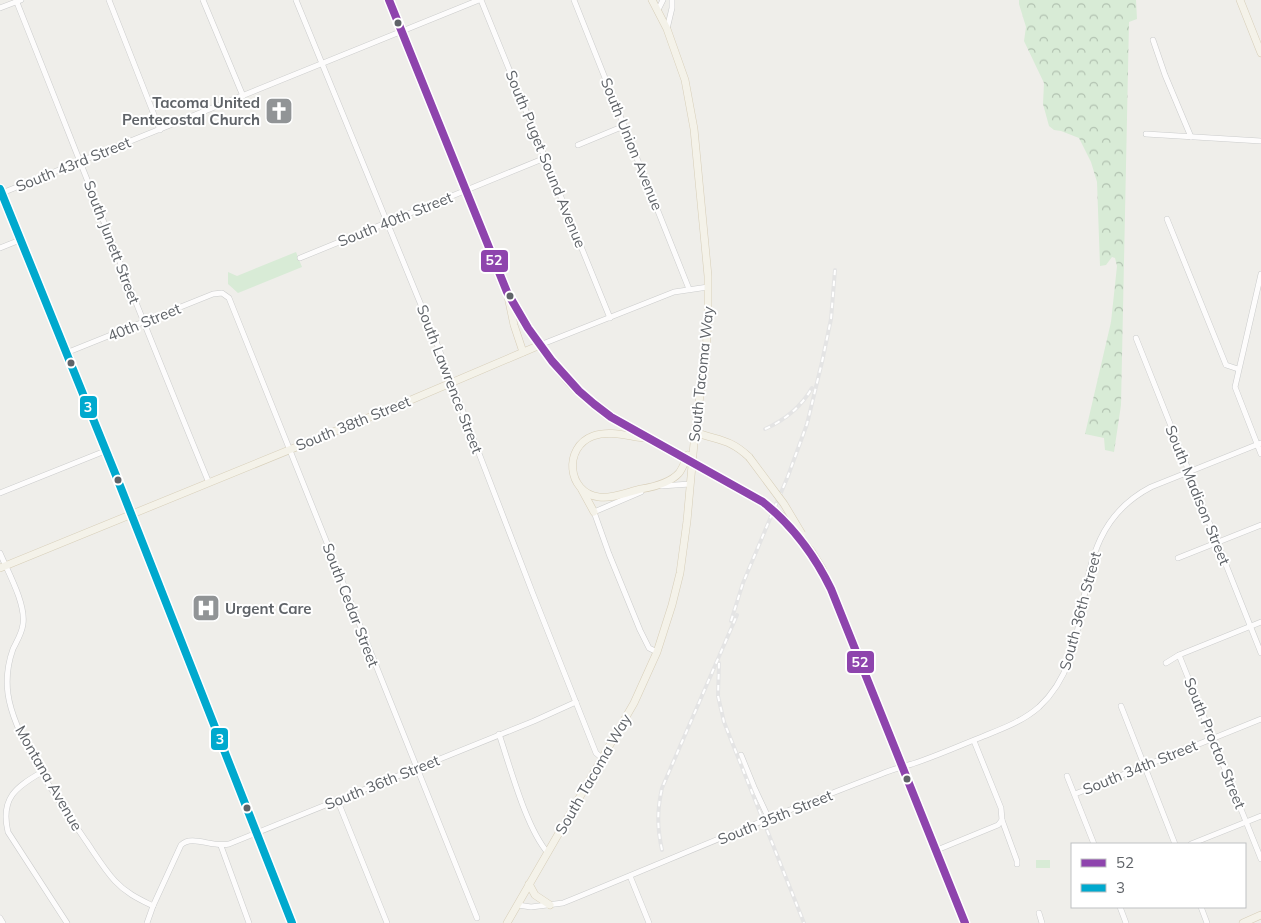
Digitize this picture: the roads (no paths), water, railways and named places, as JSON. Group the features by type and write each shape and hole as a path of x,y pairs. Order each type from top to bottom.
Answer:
{"main road":[{"name":"South Tacoma Way","path":"507,923 634,703 657,652 680,573 695,432 706,351 708,287 706,246 692,120 685,80 667,28 652,0"},
{"path":"1240,0 1261,53"},
{"path":"1,191 292,923"},
{"path":"507,292 514,325 523,352"},
{"path":"540,345 562,374 590,403 648,439 763,502 782,516 812,552"},
{"name":"South 38th Street","path":"3,567 540,345"},
{"path":"695,432 726,440 749,457 784,504 812,552 828,582 966,923"},
{"path":"594,512 575,478 572,463 575,452 582,443 592,436 603,434 648,439"},
{"path":"582,490 602,498 653,487 674,477 681,471 694,443"},
{"path":"530,884 535,895 550,905"},
{"path":"1243,923 1261,915"}],"street":[{"path":"108,0 160,130"},
{"path":"203,0 242,96"},
{"name":"South Lawrence Street","path":"296,0 452,382 596,753 602,758"},
{"path":"389,0 507,292 540,345"},
{"name":"South 43rd Street","path":"1,191 81,162 480,0"},
{"name":"South Puget Sound Avenue","path":"480,0 610,318"},
{"name":"South Union Avenue","path":"574,0 689,289"},
{"path":"658,10 663,0"},
{"path":"667,28 672,0"},
{"path":"0,8 18,1"},
{"name":"South Junett Street","path":"18,1 143,322 209,483"},
{"path":"1153,40 1157,55 1191,137"},
{"path":"578,145 624,126"},
{"path":"1146,134 1261,141"},
{"name":"South 40th Street","path":"300,258 545,158"},
{"path":"1167,219 1226,365 1238,369"},
{"path":"0,248 20,240"},
{"path":"1261,276 1235,387 1259,444 1261,454"},
{"name":"South 38th Street","path":"540,345 674,292 708,287"},
{"name":"40th Street","path":"66,353 213,294 224,294"},
{"name":"South Cedar Street","path":"224,294 232,304 477,918"},
{"name":"South Madison Street","path":"1136,338 1261,653"},
{"name":"South 36th Street","path":"1030,714 1048,696 1063,676 1071,655 1092,559 1106,528 1116,515 1138,495 1151,487 1259,444"},
{"path":"0,493 105,451"},
{"path":"657,652 649,648 640,630 594,512 653,487 690,484"},
{"path":"1178,558 1261,525"},
{"path":"0,553 3,567"},
{"name":"Montana Avenue","path":"3,567 21,605 23,622 21,632 12,651 8,670 8,694 16,721 42,772 72,821 115,881 128,892 153,906"},
{"path":"1166,663 1179,655 1261,622"},
{"name":"South Proctor Street","path":"1179,655 1261,859"},
{"name":"South 36th Street","path":"221,846 534,721 576,702"},
{"path":"1121,706 1175,843"},
{"name":"South 35th Street","path":"518,905 532,907 563,903 903,766 974,741 1015,724 1030,714"},
{"name":"South 34th Street","path":"1074,794 1261,719"},
{"path":"499,734 530,822 542,845 548,852"},
{"path":"974,741 1001,808 1002,820 1017,864"},
{"path":"741,754 769,819"},
{"path":"42,772 7,794 2,806 1,817 8,832 67,923"},
{"path":"1067,776 1094,843"},
{"path":"337,799 387,923"},
{"path":"1194,843 1261,816"},
{"path":"936,850 998,825 1002,820"},
{"path":"147,923 181,845 185,841 192,840 221,846 249,923"},
{"path":"630,876 649,923"},
{"path":"1120,908 1126,923"},
{"path":"1200,908 1207,923"},
{"path":"1038,913 1042,923"},
{"path":"0,918 3,923"}],"railway":[{"path":"731,621 743,583 788,476 807,424 831,319 835,270"},
{"path":"765,429 792,412 812,388"},
{"path":"662,850 658,819 662,788 737,615"},
{"path":"719,663 718,696 724,722 804,923"}],"place":[{"name":"Tacoma United Pentecostal Church","path":"279,111"},
{"name":"Urgent Care","path":"206,608"}]}
